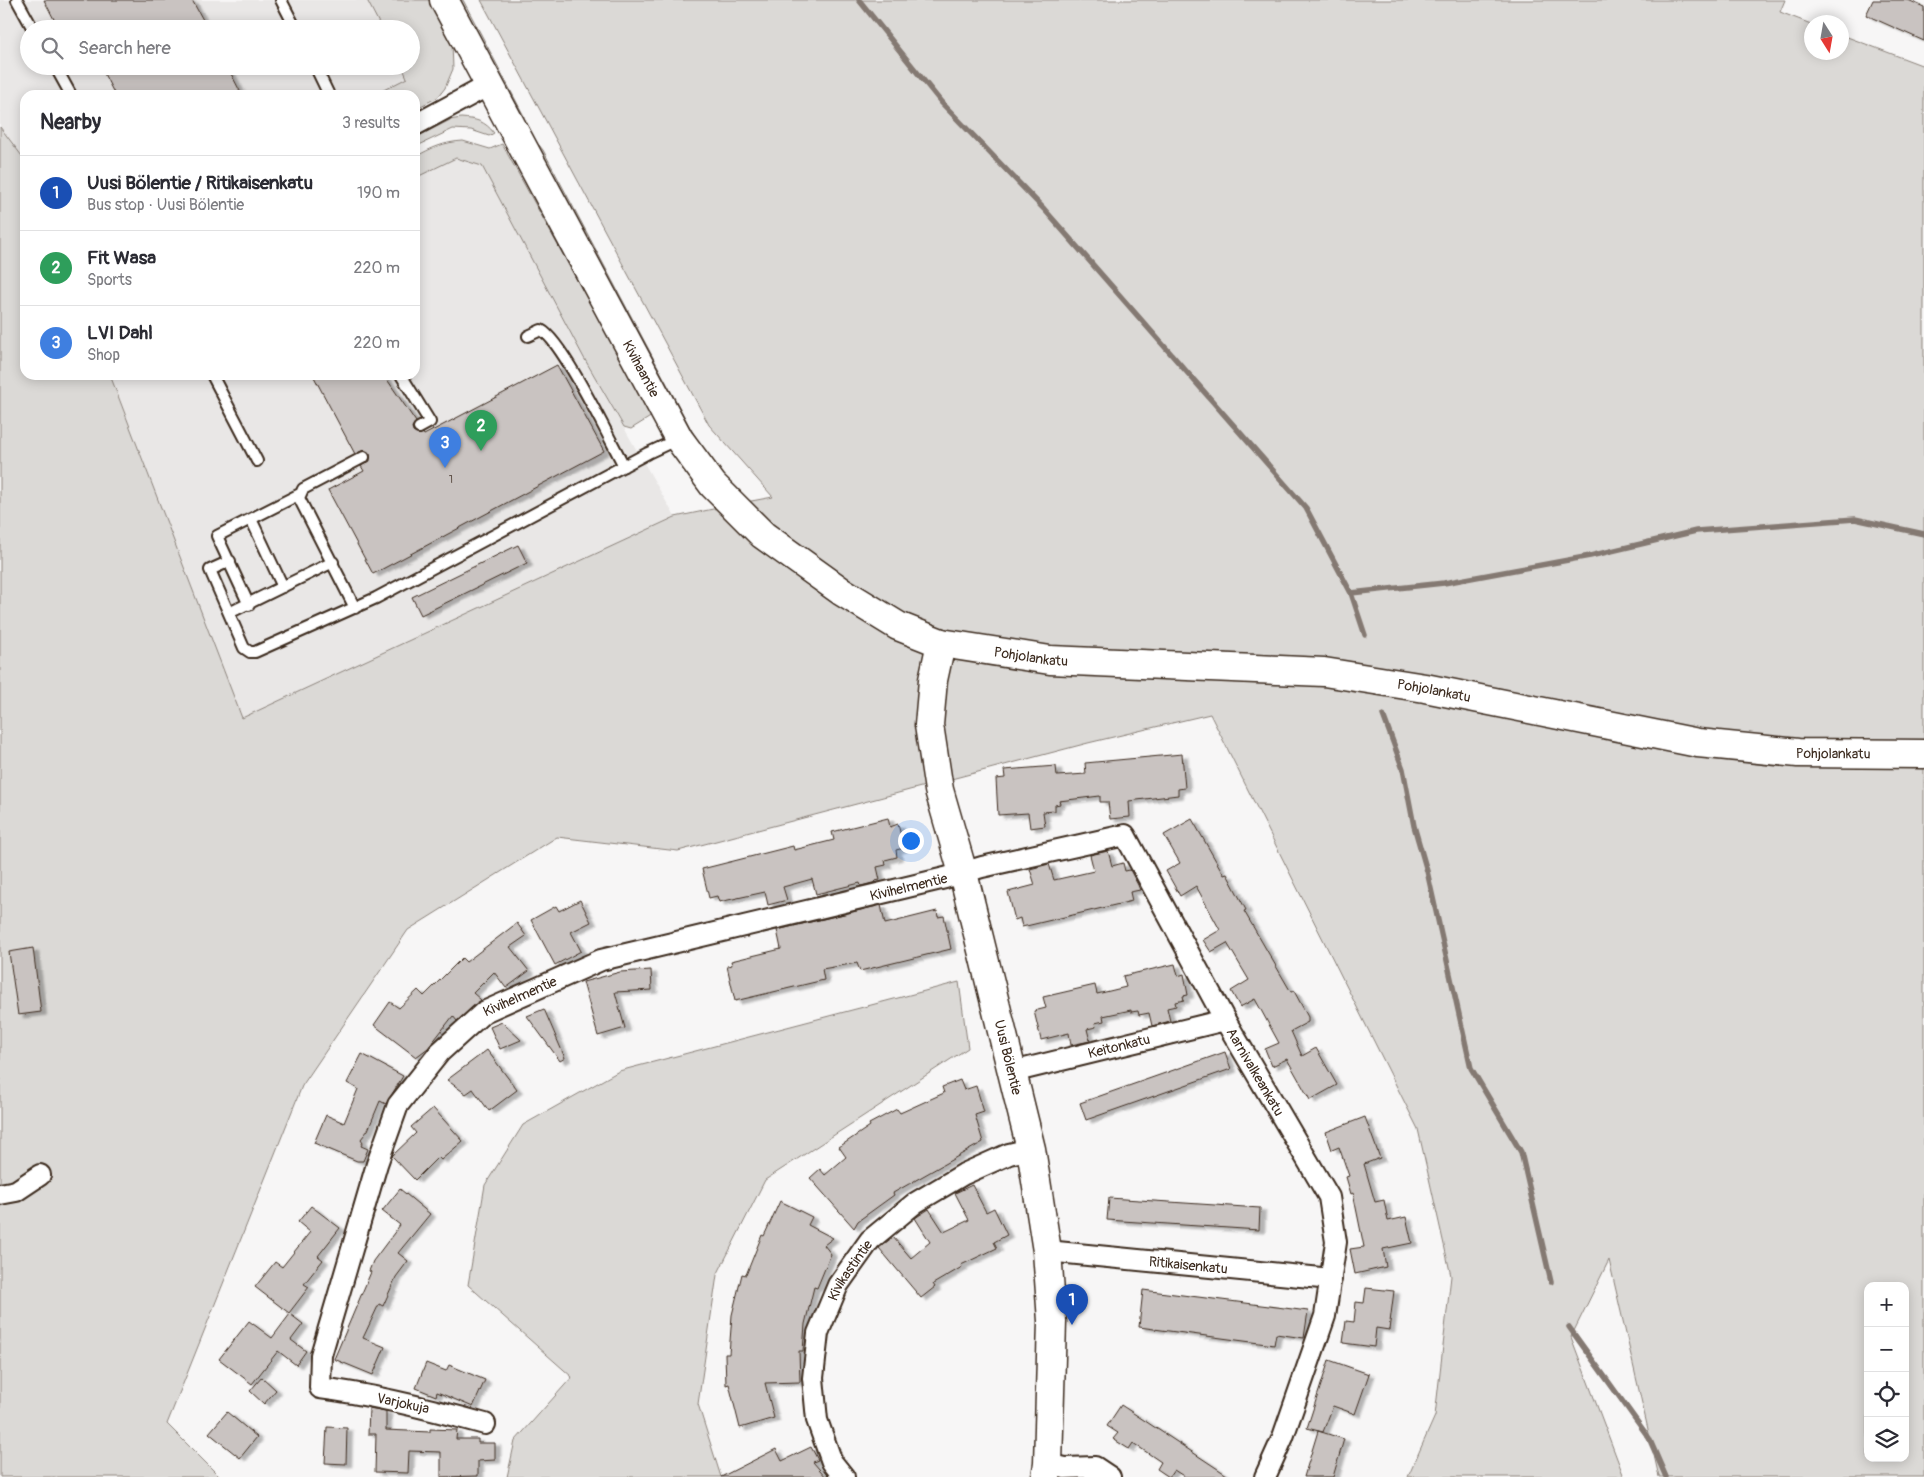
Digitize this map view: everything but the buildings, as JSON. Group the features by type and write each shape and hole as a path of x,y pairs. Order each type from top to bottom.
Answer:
{"main road":[{"name":"Kivihaantie","path":"444,0 679,438 713,485 763,535 841,591 898,626 941,643"},
{"name":"Pohjolankatu","path":"941,643 1050,660 1324,672 1425,688 1698,743 1798,753 1924,754"},
{"name":"Uusi Bölentie","path":"941,643 933,680 929,725 939,790 963,873 1031,1149 1046,1251 1052,1321 1047,1471"}],"street":[{"path":"420,122 489,86"},
{"name":"Aarnivalkeankatu","path":"963,873 1126,835 1225,1020 1329,1197 1336,1242 1325,1316 1283,1437 1266,1477"},
{"name":"Kivihelmentie","path":"320,1388 321,1355 377,1164 398,1105 440,1052 484,1012 601,960 963,873"},
{"name":"Keitonkatu","path":"1012,1072 1225,1020"},
{"name":"Kivikastintie","path":"844,1477 832,1462 817,1420 813,1378 818,1334 838,1286 870,1240 914,1202 964,1174 1009,1154 1031,1149"},
{"path":"0,1194 16,1191 40,1175"},
{"name":"Ritikaisenkatu","path":"1046,1251 1331,1279"},
{"name":"Varjokuja","path":"320,1388 385,1399 485,1424"},
{"path":"1047,1471 1095,1467 1110,1477"}],"lane":[{"path":"17,0 28,20"},
{"path":"281,0 291,20"},
{"path":"60,75 68,90"},
{"path":"319,75 327,90"},
{"path":"528,336 541,330 547,332 566,358 624,466"},
{"path":"215,380 257,461"},
{"path":"404,380 430,422 419,428"},
{"path":"230,561 210,570 244,648 250,652 268,647 355,608 679,438"},
{"path":"248,605 230,561 217,536 300,494 303,489 364,457"},
{"path":"300,494 300,498 355,608"},
{"path":"251,519 283,587"},
{"path":"229,614 333,562"}],"shaded area":[{"path":"0,0 398,0 409,20 20,20 20,75 420,75 420,41 436,71 419,90 20,90 20,153 0,127"},
{"path":"367,0 429,0 452,42 453,69 445,88 438,97 420,106 420,90 384,90 407,78 406,75 420,75 420,20 377,20"},
{"path":"457,0 463,0 524,116 523,121"},
{"path":"481,0 1785,0 1780,12 1804,21 1804,60 1849,60 1849,38 1924,66 1924,1477 1659,1477 1609,1260 1571,1337 1624,1477 1408,1477 1435,1416 1451,1276 1418,1129 1210,714 1088,743 678,851 557,837 408,930 302,1086 167,1424 220,1477 0,1477 0,127 20,153 20,380 112,380 242,718 675,517 737,504 712,475 536,146 539,145 543,150 692,431 718,473 746,502 773,497 709,425"},
{"path":"461,118 480,121 494,133 489,136 471,130 453,129 420,145 420,135 450,120"},
{"path":"463,141 490,149 502,144 652,416 631,429 624,427 584,358 482,166 456,158 420,176 420,154 450,143"},
{"path":"449,156 482,166 584,358 675,517 242,718 112,380 420,380 420,171"},
{"path":"959,982 968,1048 765,1180 717,1275 698,1404 721,1477 507,1477 515,1441 572,1377 468,1285 485,1185 523,1125 619,1071"}],"waterway":[{"path":"859,0 941,102 1044,209 1306,508 1351,593 1365,635"},
{"path":"1351,593 1444,583 1590,556 1696,531 1855,519 1924,534"},
{"path":"1383,715 1403,769 1414,826 1427,871 1471,1068 1521,1152 1551,1282"},
{"path":"1569,1327 1649,1438 1666,1477"}],"place":[{"name":"Fit Wasa","path":"481,451"},
{"name":"LVI Dahl","path":"445,468"},
{"name":"Uusi Bölentie / Ritikaisenkatu","path":"1072,1325"}]}
